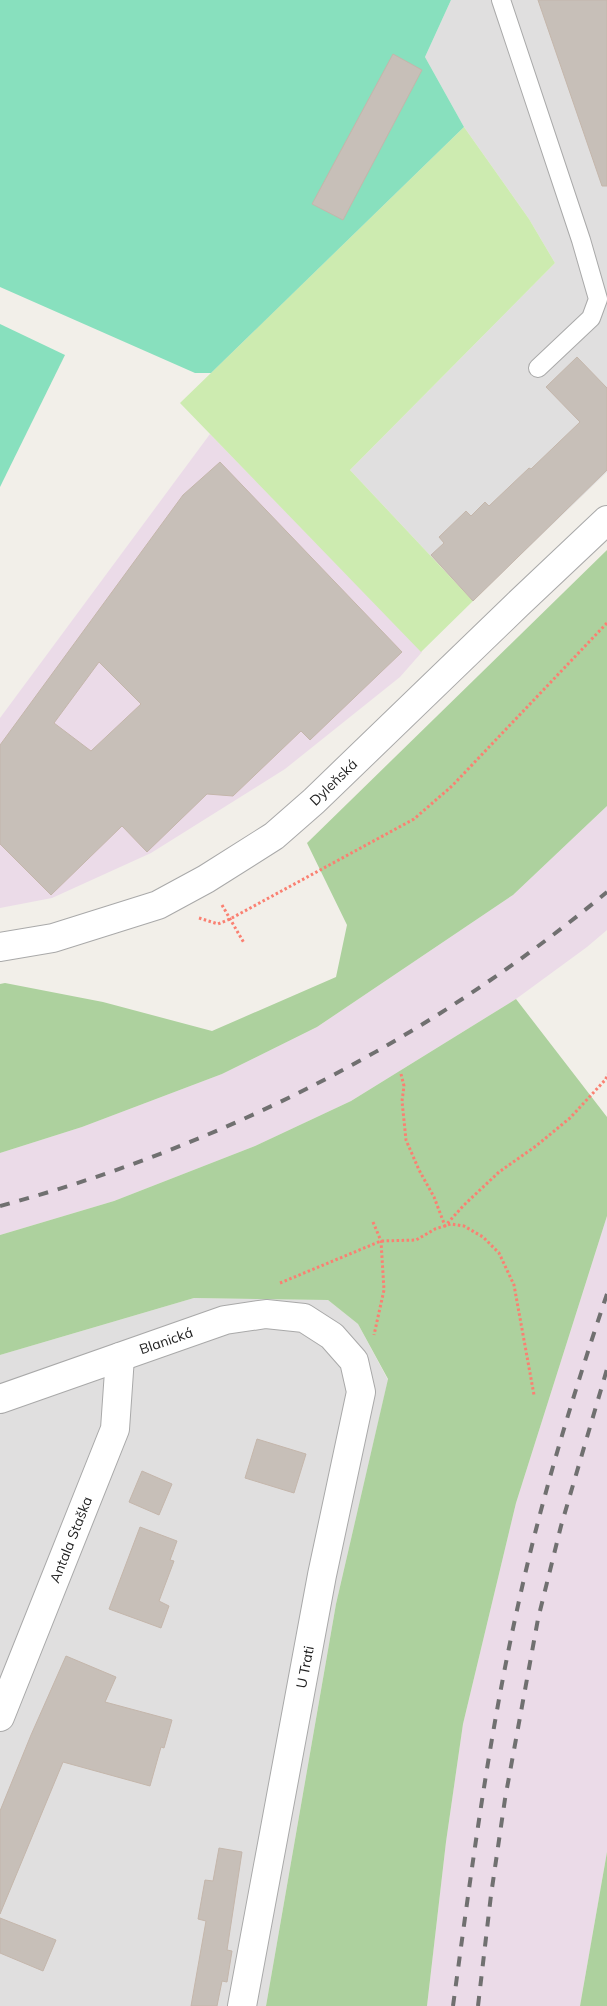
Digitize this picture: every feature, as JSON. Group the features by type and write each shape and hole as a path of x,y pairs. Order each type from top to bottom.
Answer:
{"street":[{"name":"Dyleňská","path":"0,947 53,938 158,905 206,879 274,836 314,801 607,520"},
{"name":"Blanická","path":"0,1399 225,1320 266,1314 304,1318 332,1336"},
{"name":"U Trati","path":"242,2006 322,1575 361,1392 354,1361 332,1336"},
{"name":"Antala Staška","path":"0,1717 115,1429 120,1356"}],"lane":[{"path":"501,0 578,231 598,299 591,318 538,368"}],"path":[{"path":"244,943 230,919 414,819 452,786 607,623"},
{"path":"400,1074 404,1086 402,1101 406,1140 419,1170 434,1197 445,1226"},
{"path":"445,1226 499,1172 536,1146 570,1118 606,1079 607,1074"},
{"path":"373,1222 381,1241 384,1290 373,1336"},
{"path":"272,1286 381,1241 416,1240 451,1224 464,1226 483,1237 499,1253 514,1285 534,1395"}],"shaded area":[{"path":"451,0 607,0 607,472 473,601 350,470 555,263 529,219 464,127 425,57"},
{"path":"210,434 422,652 400,677 285,769 151,853 52,898 0,908 0,718"},
{"path":"607,806 607,930 516,999 351,1101 255,1146 114,1201 0,1235 0,1153 82,1127 222,1074 317,1027 513,895"},
{"path":"607,1216 607,1852 580,2006 427,2006 446,1842 463,1724 516,1503"},
{"path":"194,1298 328,1300 358,1324 388,1380 336,1604 266,2006 0,2006 0,1355"}],"green space":[{"path":"0,0 451,0 425,57 464,127 211,373 195,373 0,287"},
{"path":"464,127 529,219 555,263 350,470 473,601 421,652 180,403"},
{"path":"0,324 65,355 0,487"},
{"path":"607,550 607,806 513,895 317,1027 222,1074 82,1127 0,1153 0,984 5,983 103,1002 212,1031 336,977 347,925 307,843"},
{"path":"516,999 607,1117 607,1216 516,1503 463,1724 446,1842 427,2006 266,2006 336,1604 388,1379 358,1324 328,1300 194,1298 0,1355 0,1235 114,1201 255,1146 351,1101"},
{"path":"607,1852 607,2006 580,2006"}],"building":[{"path":"538,0 607,0 607,186 602,186"},
{"path":"393,54 422,70 343,220 312,204"},
{"path":"577,357 607,388 607,470 473,601 431,555 444,543 439,537 466,511 471,516 485,502 489,506 580,422 546,387"},
{"path":"220,462 402,652 310,740 301,731 233,796 207,794 147,852 122,826 51,895 0,844 0,745 183,495","holes":["99,662 141,704 91,751 54,723"]},
{"path":"257,1439 306,1454 294,1493 245,1478"},
{"path":"142,1471 172,1484 159,1515 129,1502"},
{"path":"140,1527 177,1541 170,1560 174,1561 159,1601 169,1606 161,1628 109,1609"},
{"path":"66,1656 116,1677 105,1702 172,1720 164,1748 161,1747 150,1786 63,1762 0,1914 0,1811"},
{"path":"219,1848 242,1852 227,1950 232,1951 227,1982 222,1981 217,2006 191,2006 206,1921 198,1919 205,1880 213,1881"},
{"path":"0,1918 56,1940 43,1971 0,1953"}],"railway":[{"path":"0,1206 83,1181 164,1152 243,1119 321,1082 396,1040 469,995 539,945 607,892"},
{"path":"453,2006 489,1758 517,1610 536,1530 558,1451 581,1372 607,1294"},
{"path":"478,2006 505,1799 538,1619 561,1526 607,1369"}]}
